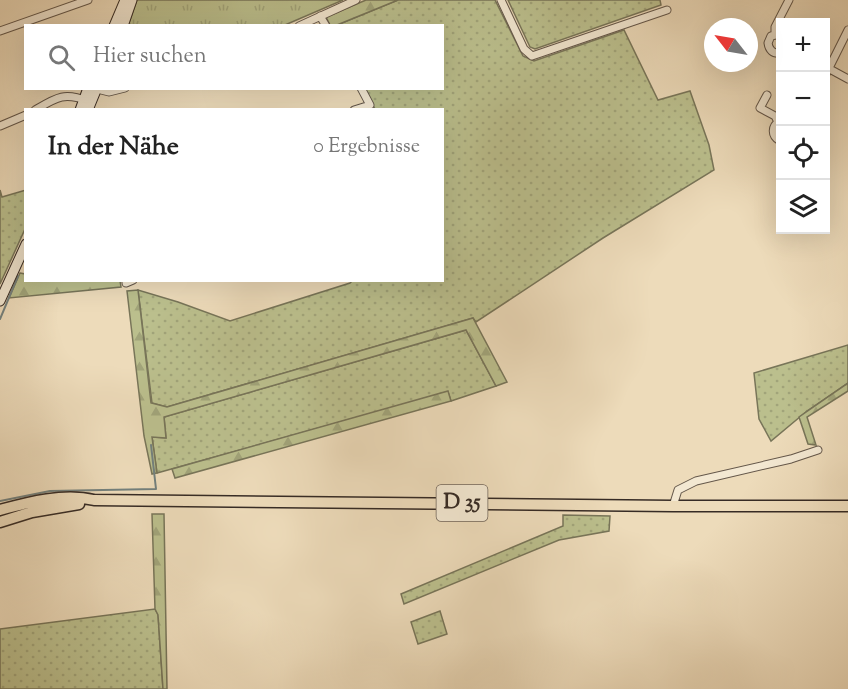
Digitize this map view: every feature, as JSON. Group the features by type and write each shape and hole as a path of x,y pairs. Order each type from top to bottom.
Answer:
{"main road":[{"path":"115,24 125,0"},
{"path":"124,24 132,0"},
{"path":"87,104 94,90"},
{"path":"0,301 24,248"},
{"name":"D 35","path":"0,510 48,500 80,497 94,500 848,506"},
{"name":"D 35","path":"0,522 32,512 94,500"}],"street":[{"path":"0,31 88,0"},
{"path":"303,24 356,0"},
{"path":"501,0 524,49 532,56 667,10"},
{"path":"780,18 789,0"},
{"path":"320,16 325,24"},
{"path":"830,63 848,30"},
{"path":"776,35 769,39 768,47 776,53"},
{"path":"830,72 848,79"},
{"path":"99,90 109,92 117,90"},
{"path":"360,108 370,105 361,90"},
{"path":"39,108 58,97 70,95 87,104"},
{"path":"767,95 760,108 776,118"},
{"path":"0,126 24,116"},
{"path":"673,506 678,490 696,481 791,459 818,450"}],"green space":[{"path":"137,0 343,0 287,24 129,24"},
{"path":"366,0 398,0 339,24 330,24 326,17"},
{"path":"398,0 495,0 523,56 534,61 624,30 658,100 690,91 709,145 714,170 603,238 476,322 473,318 167,407 152,403 138,290 230,321 351,282 444,282 444,108 374,108 364,90 444,90 444,24 339,24"},
{"path":"508,0 660,0 661,5 535,49 530,47"},
{"path":"0,190 2,197 24,191 24,231 0,284"},
{"path":"20,273 24,274 24,282 120,282 121,287 9,298"},
{"path":"138,290 151,403 167,407 473,318 507,382 496,386 466,330 164,417 166,438 152,437 157,473 152,474 144,436 127,291"},
{"path":"466,330 496,386 451,401 448,392 157,473 152,437 166,438 164,417"},
{"path":"848,345 848,383 807,411 771,441 759,419 754,373"},
{"path":"848,383 848,391 807,417 816,445 808,444 799,417"},
{"path":"448,391 451,401 175,478 172,469"},
{"path":"152,514 164,514 167,689 163,689 158,615 155,609"},
{"path":"563,515 610,516 609,531 559,540 404,604 401,594 563,526"},
{"path":"155,609 158,614 163,689 0,689 0,629"},
{"path":"440,611 447,634 418,644 411,622"}],"waterway":[{"path":"0,319 18,276"},
{"path":"0,501 50,491 156,489 151,445"}]}
